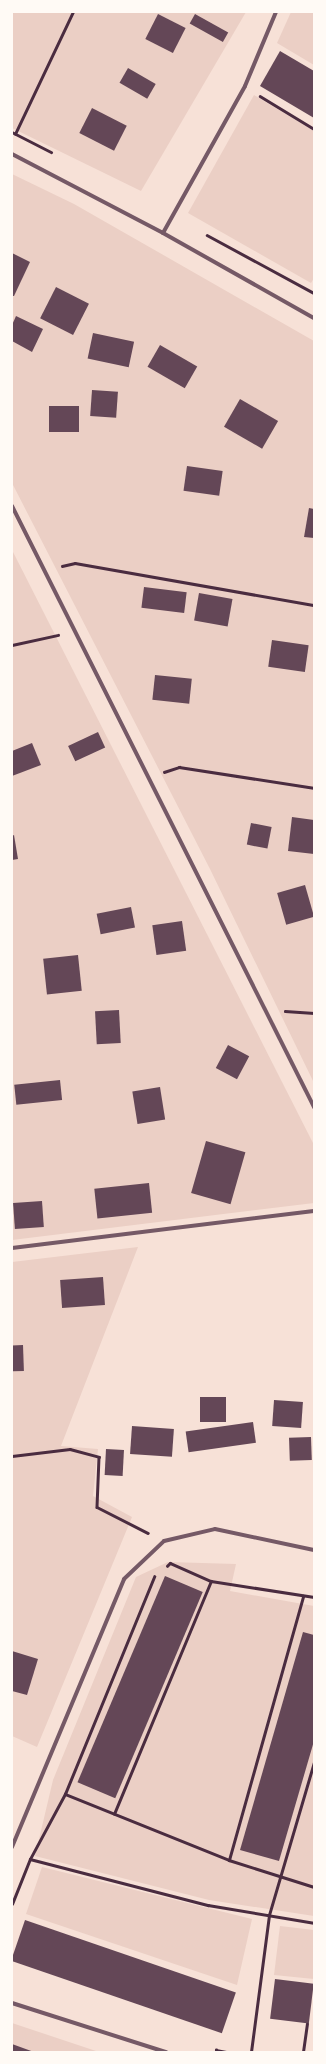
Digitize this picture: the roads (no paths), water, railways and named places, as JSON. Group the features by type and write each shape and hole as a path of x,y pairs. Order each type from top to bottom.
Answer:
{"street":[{"path":"163,233 244,86 276,12"},
{"path":"12,154 163,233 314,318"},
{"path":"12,506 314,1107"},
{"path":"12,1248 314,1211"},
{"path":"12,1847 46,1761 124,1579 164,1541 215,1529 314,1550"},
{"path":"12,2003 166,2052"}]}
